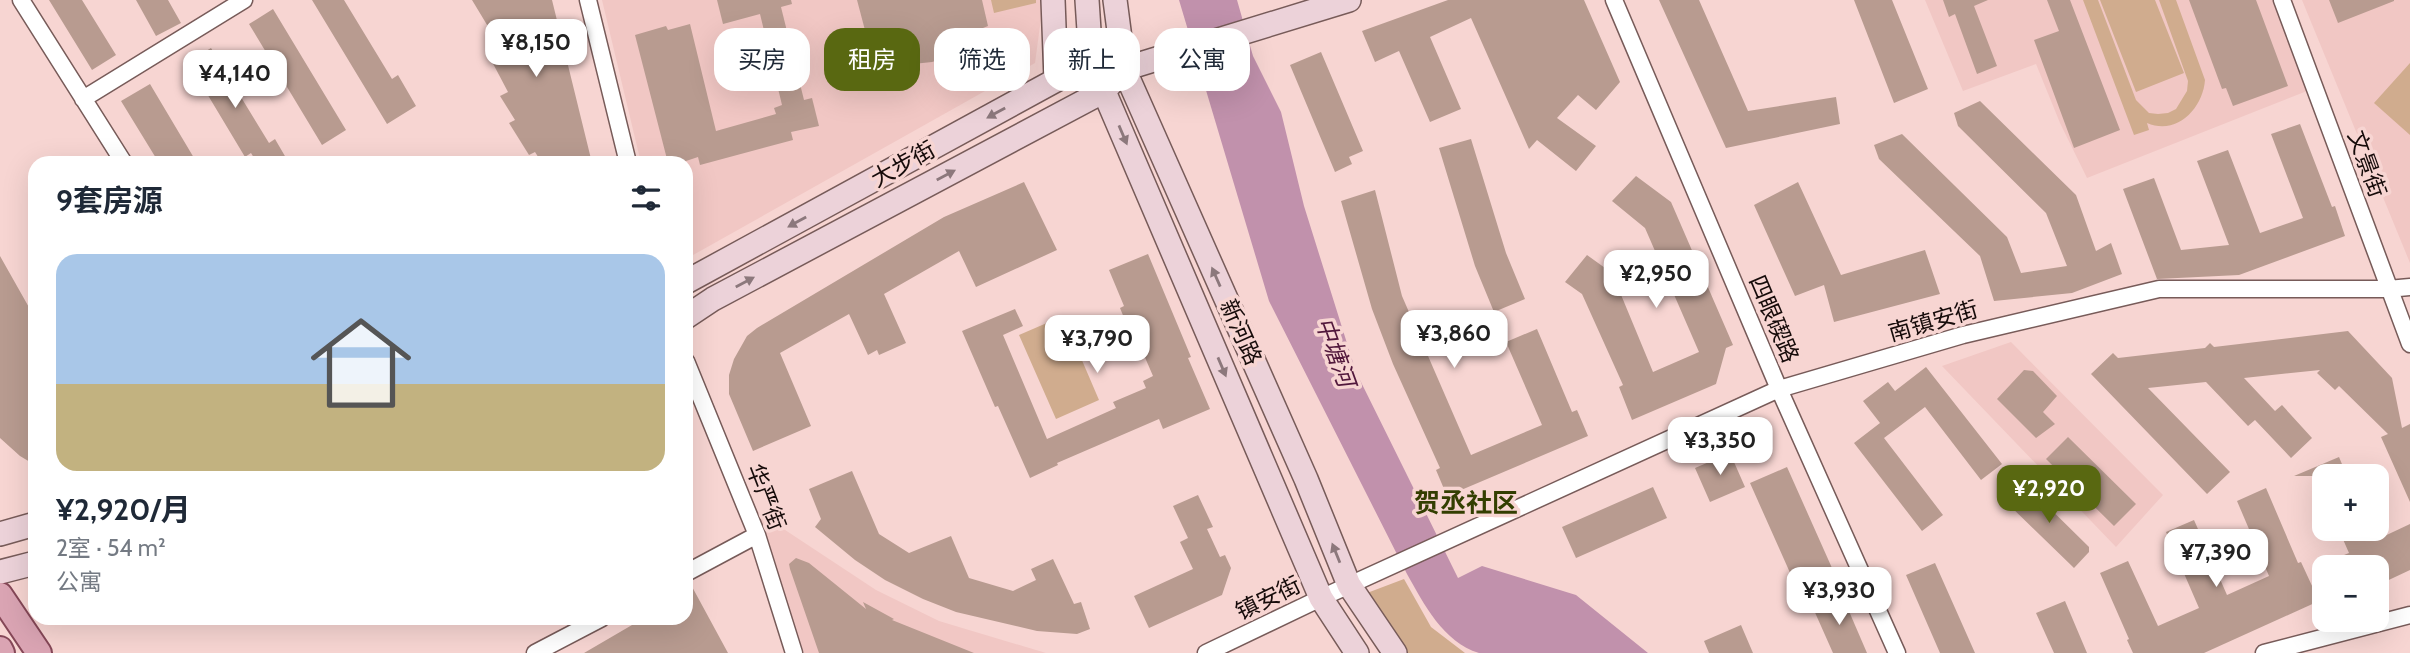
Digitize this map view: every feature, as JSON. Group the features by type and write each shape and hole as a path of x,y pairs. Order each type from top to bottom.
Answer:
{"main road":[{"path":"1053,0 1054,28"},
{"name":"新河路","path":"1087,0 1089,28"},
{"name":"新河路","path":"1115,0 1119,28"},
{"path":"1140,64 1349,0"},
{"name":"大步街","path":"693,278 1044,87"},
{"name":"大步街","path":"693,312 713,299 1104,91"},
{"name":"新河路","path":"1104,91 1321,598 1357,653"},
{"name":"新河路","path":"1134,91 1306,479 1349,585 1395,653"},
{"path":"0,534 28,526"},
{"path":"0,572 28,565"},
{"path":"0,595 39,653"}],"street":[{"path":"21,0 120,156"},
{"path":"83,99 244,0"},
{"path":"588,0 626,156"},
{"name":"四眼碶路","path":"1614,0 1779,389 1897,653"},
{"name":"文景街","path":"2282,0 2410,344"},
{"name":"南镇安街","path":"1497,519 1779,389 1963,335 2159,289 2410,287"},
{"name":"华严街","path":"693,378 757,536 794,653"},
{"name":"镇安街","path":"1206,653 1497,519"},
{"path":"693,569 757,536"},
{"path":"2263,653 2410,615"},
{"path":"535,653 589,625"}],"shaded area":[{"path":"602,0 1042,0 1035,63 1030,66 1030,28 934,28 934,91 985,91 693,255 693,156 639,156"},
{"path":"991,0 1036,0 1036,3 994,13"},
{"path":"1925,0 2273,0 2307,91 2087,178 2060,123 2036,64 1963,91"},
{"path":"2083,0 2098,0 2136,100 2149,113 2158,114 2176,109 2187,91 2188,81 2159,0 2176,0 2205,80 2199,100 2186,117 2168,126 2147,123 2149,130 2134,135"},
{"path":"2100,0 2155,0 2184,73 2136,92"},
{"path":"2302,0 2410,0 2410,263"},
{"path":"2410,63 2410,135 2374,103"},
{"path":"1063,316 1099,400 1056,419 1019,335"},
{"path":"2011,342 2163,495 2116,547 1942,366"},
{"path":"755,510 876,590 939,621 1046,653 804,653"},
{"path":"1404,579 1431,627 1465,653 1408,653 1367,593"}],"water":[{"path":"1179,0 1237,0 1245,28 1187,28"},
{"name":"中塘河","path":"1250,46 1281,112 1304,206 1356,372 1458,578 1482,566 1576,595 1648,653 1479,653 1466,648 1445,631 1407,574 1269,301 1206,91 1250,91"}],"building":[{"path":"49,0 82,0 116,55 92,70"},
{"path":"136,0 168,0 181,23 156,36"},
{"path":"312,0 344,0 392,79 398,75 416,106 387,124"},
{"path":"472,0 552,0 590,156 538,156 535,152 529,155 509,123 515,120 500,96 508,92 489,56 501,48"},
{"path":"717,0 791,0 792,4 781,7 786,28 763,28 760,14 723,24"},
{"path":"857,0 982,0 988,26 934,28 934,61 920,63 920,28 864,28"},
{"path":"1448,0 1584,0 1620,82 1596,110 1578,95 1557,118 1596,146 1576,171 1537,140 1529,149 1471,18 1430,37 1461,109 1430,122 1399,51 1375,62 1362,31"},
{"path":"1659,0 1699,0 1748,111 1836,97 1840,124 1726,148"},
{"path":"1854,0 1892,0 1928,89 1894,103"},
{"path":"1943,0 1988,0 1974,6 1997,66 1977,74 1955,14 1949,17"},
{"path":"2047,0 2070,0 2120,130 2074,148 2034,40 2059,31"},
{"path":"2189,0 2256,0 2288,86 2233,106 2226,88 2222,89"},
{"path":"2329,0 2394,0 2394,1 2338,23"},
{"path":"273,9 346,130 322,145 249,24"},
{"path":"690,24 716,131 776,114 774,108 782,105 779,91 802,91 804,100 812,98 819,126 791,132 793,140 700,165 698,157 666,156 635,35 666,26 668,30"},
{"path":"211,48 269,143 275,139 285,156 253,156 251,153 244,156 188,62"},
{"path":"1321,52 1363,151 1349,157 1352,164 1335,172 1290,65"},
{"path":"150,84 193,156 155,156 121,101"},
{"path":"1980,101 2076,195 2096,251 2111,243 2122,274 2072,293 1994,301 1980,256 1879,159 1874,145 1902,134 2007,237 2021,273 2067,266 2046,213 1958,126 1954,113"},
{"path":"2300,124 2345,236 2239,275 2157,279 2123,189 2154,178 2181,250 2229,245 2197,161 2228,150 2260,233 2303,218 2271,134"},
{"path":"1471,139 1506,253 1525,299 1494,312 1475,266 1439,148"},
{"path":"1636,176 1671,202 1733,345 1726,348 1716,384 1632,420 1619,387 1623,385 1582,294 1565,282 1587,255 1612,273 1653,372 1699,352 1645,228 1612,201"},
{"path":"1024,182 1057,250 976,287 959,251 884,294 906,343 879,355 877,350 868,355 849,314 780,353 811,426 753,451 729,394 729,375 734,359 747,336 944,217"},
{"path":"1798,182 1841,275 1925,250 1940,294 1834,322 1824,285 1795,296 1754,205"},
{"path":"1375,190 1402,296 1471,455 1542,425 1506,342 1537,329 1572,412 1577,410 1588,436 1447,496 1436,470 1440,468 1393,364 1372,309 1341,201"},
{"path":"1148,254 1210,409 1163,429 1159,419 1057,463 1058,465 1030,478 962,331 1015,309 1023,326 1003,335 1047,439 1116,408 1113,402 1146,388 1143,381 1153,376 1137,339 1133,340 1120,308 1124,306 1109,270"},
{"path":"0,256 28,306 28,461 0,438"},
{"path":"2348,331 2392,378 2402,428 2410,424 2410,502 2381,437 2388,434 2339,386 2335,390 2317,373 2320,370 2244,378 2275,411 2282,405 2312,438 2291,458 2255,420 2248,426 2206,382 2148,388 2230,472 2207,494 2091,374 2113,353 2118,358 2205,348 2210,343 2214,347"},
{"path":"1926,367 2002,464 1981,480 1925,407 1884,438 1943,515 1922,531 1854,443 1880,423 1863,401 1888,382 1895,391"},
{"path":"2024,370 2033,371 2057,396 2043,412 2055,424 2036,438 1997,399"},
{"path":"2068,437 2136,504 2114,526 2046,459"},
{"path":"1730,453 1745,487 1710,502 1695,468"},
{"path":"2339,457 2342,464 2322,464"},
{"path":"1787,467 1832,568 1795,584 1750,483"},
{"path":"2312,468 2312,476 2294,476"},
{"path":"852,471 879,534 909,553 951,536 969,578 1013,591 1036,580 1031,569 1053,559 1074,604 1081,602 1090,629 1077,634 1037,631 956,612 885,580 855,560 815,527 821,519 809,489"},
{"path":"2024,483 2089,547 2089,552 2074,568 2006,502"},
{"path":"1653,487 1667,518 1576,558 1562,527"},
{"path":"2266,488 2298,563 2301,562 2312,586 2312,604 2204,653 2133,653 2100,573 2128,561 2158,626 2199,608 2166,532 2194,520 2227,595 2269,576 2237,501"},
{"path":"1198,495 1213,527 1207,529 1220,557 1225,555 1231,568 1222,595 1149,628 1134,596 1193,569 1180,542 1188,538 1173,506"},
{"path":"2410,524 2410,570 2389,580 2389,555 2344,555 2349,553 2344,541 2389,541 2389,534"},
{"path":"796,558 809,563 866,609 863,602 894,619 892,620 974,653 819,653 790,569 789,564"},
{"path":"1935,563 1975,653 1940,653 1906,575"},
{"path":"693,589 728,653 584,653 632,625 693,625"},
{"path":"1842,595 1867,653 1833,653 1813,608"},
{"path":"2065,601 2087,653 2054,653 2036,613"},
{"path":"1741,625 1753,653 1709,653 1704,641"}],"district":[{"name":"贺丞社区","path":"1466,503"}]}
